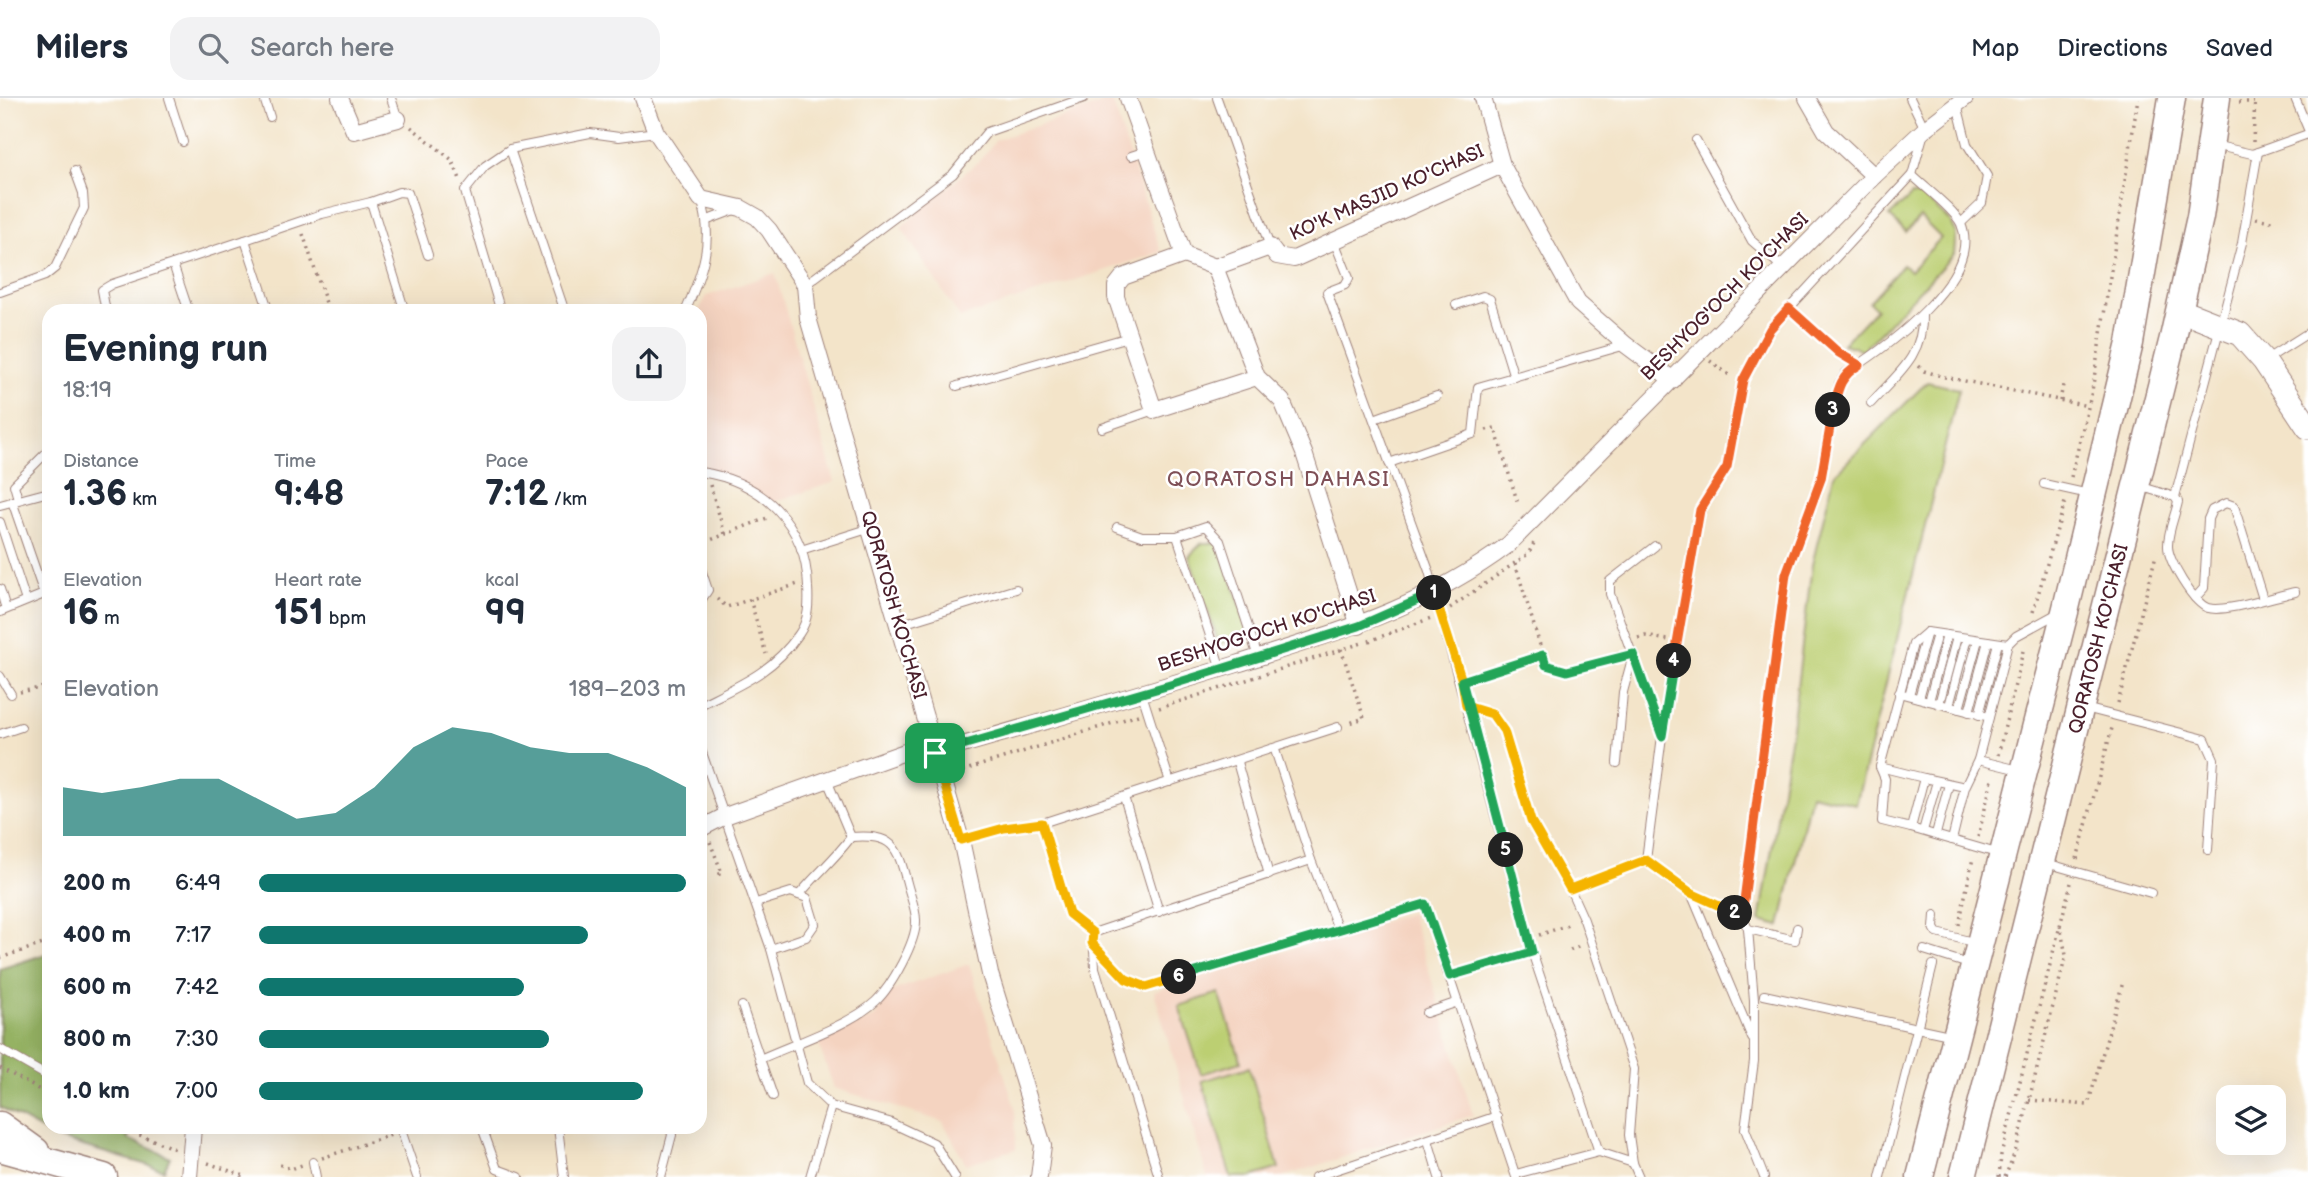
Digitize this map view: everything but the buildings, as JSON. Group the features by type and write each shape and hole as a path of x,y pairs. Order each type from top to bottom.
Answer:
{"main road":[{"name":"QORATOSH KO'CHASI","path":"1920,1177 1956,1037 1970,949 2003,855 2025,771 2138,306 2172,98"},
{"name":"QORATOSH KO'CHASI","path":"1963,1177 2137,486 2200,217 2211,145 2228,100"},
{"path":"2138,306 2179,310"},
{"path":"0,1125 50,1160"},
{"path":"0,1148 104,1177"}],"street":[{"path":"340,98 354,131 398,119"},
{"path":"643,98 656,132 701,199"},
{"path":"1128,98 1138,154 1184,255"},
{"path":"1483,98 1502,165 1578,303 1626,345 1673,380"},
{"path":"1807,98 1826,131 1874,176"},
{"name":"BESHYOG'OCH KO'CHASI","path":"707,825 725,816 919,747 935,753 1142,694 1359,626 1434,593 1471,572 1508,545 1874,176 1924,129 1961,101"},
{"name":"KO'K MASJID KO'CHASI","path":"1215,267 1270,247 1277,256 1294,260 1502,165"},
{"name":"QORATOSH KO'CHASI","path":"701,199 741,208 757,217 769,230 805,285 808,318 961,840 990,974 1043,1145 1040,1177"},
{"path":"1257,377 1154,410 1129,337 1116,286 1123,277 1184,255 1215,267 1257,377 1282,401 1304,453 1359,626"},
{"path":"2179,310 2240,334 2264,361 2308,427"},
{"path":"190,1177 193,1134"}],"lane":[{"path":"169,98 183,142"},
{"path":"264,98 270,117"},
{"path":"391,98 398,119"},
{"path":"805,285 953,174 987,132 1084,98"},
{"path":"1217,98 1270,247"},
{"path":"1646,860 1662,736 1700,510 1727,467 1743,380 1770,329 1912,175 1924,129 1910,98"},
{"path":"2211,145 2255,153 2308,132 2295,98"},
{"path":"1961,101 1967,144 1987,176 1982,202 1961,223"},
{"path":"500,304 465,191 485,166 510,149 590,133 619,136 656,132"},
{"path":"1696,140 1752,241 1783,268"},
{"path":"510,149 562,304"},
{"path":"2175,497 2242,243 2255,153"},
{"path":"0,292 45,276 55,268 84,208 83,193 75,170"},
{"path":"1764,1177 1745,1129 1755,1061 1755,1000 1748,929 1742,916 1786,574 1821,479 1839,384 1846,373 1922,315 1955,275 1965,244 1961,223 1912,175"},
{"path":"105,304 103,290 299,222 399,192 408,193 428,255"},
{"path":"689,304 701,277 707,251 708,220 701,199"},
{"path":"371,202 403,304"},
{"path":"708,220 741,208"},
{"path":"245,240 266,304"},
{"path":"1334,241 1349,278 1345,285 1327,292 1429,571 1462,681 1466,706 1532,952 1599,1152"},
{"path":"173,264 186,304"},
{"path":"1455,305 1483,296 1490,299 1514,377"},
{"path":"1871,403 1912,358 1923,335 1922,315"},
{"path":"2264,361 2308,333"},
{"path":"957,386 1129,337"},
{"path":"1390,463 1473,434 1478,387 1626,345"},
{"path":"1374,419 1437,396"},
{"path":"1102,428 1154,410"},
{"path":"42,457 14,485 15,500 42,588"},
{"path":"707,474 748,487 782,512 791,525 801,550 808,581 809,609 801,632 770,669 707,701"},
{"path":"2044,484 2092,495"},
{"path":"2137,486 2175,497 2178,502 2168,554 2195,598 2207,608 2221,609 2295,592"},
{"path":"0,505 42,494"},
{"path":"2195,598 2204,588 2208,519 2212,510 2226,503 2234,506 2263,599"},
{"path":"0,522 26,601"},
{"path":"1117,527 1142,536 1177,536 1206,526 1220,541 1258,657"},
{"path":"801,550 871,528"},
{"path":"1177,536 1221,669"},
{"path":"1654,546 1609,581 1610,594 1662,736"},
{"path":"0,589 3,610 42,595"},
{"path":"899,625 1016,589"},
{"path":"1952,840 1965,787 1978,760 2008,644 2016,636 2066,608"},
{"path":"1927,632 2008,644"},
{"path":"1927,632 1913,644 1880,767 1885,779 1882,821 2003,855"},
{"path":"1909,695 1927,632"},
{"path":"1919,698 1937,634"},
{"path":"1929,701 1947,635"},
{"path":"1939,704 1957,637"},
{"path":"1949,706 1967,638"},
{"path":"1959,709 1978,640"},
{"path":"1969,712 1988,641"},
{"path":"1979,715 1998,643"},
{"path":"1617,763 1623,692 1633,654"},
{"path":"0,676 11,694"},
{"path":"1899,693 1989,717"},
{"path":"1142,694 1170,782"},
{"path":"1466,706 1492,714 1504,731 1531,821 1570,889 1584,920 1634,1069 1629,1114 1633,1163 1639,1177"},
{"path":"2082,707 2205,739 2214,759 2208,850"},
{"path":"0,734 21,727"},
{"path":"1004,828 1042,823 1275,750 1338,727"},
{"path":"1275,750 1311,860 1338,929"},
{"path":"1978,760 2025,771"},
{"path":"1237,762 1269,876"},
{"path":"707,766 771,949 807,1083 831,1106 889,1122 934,1143 955,1177"},
{"path":"1880,767 1965,787"},
{"path":"1911,828 1924,778"},
{"path":"827,780 851,837"},
{"path":"1923,831 1937,781"},
{"path":"1936,834 1949,784"},
{"path":"1124,797 1159,912"},
{"path":"1042,823 1069,914 1093,933"},
{"path":"761,1059 844,1023 875,1002 890,985 909,948 916,921 900,855 890,842 876,835 851,837 833,862 815,876 799,895"},
{"path":"1093,933 1311,860"},
{"path":"1646,860 1691,893 1742,916"},
{"path":"1570,889 1646,860"},
{"path":"2043,863 2151,893"},
{"path":"756,903 791,892 807,898 815,924 806,937 771,949"},
{"path":"1691,893 1753,1041"},
{"path":"1092,943 1126,979 1146,987 1425,904 1516,1176 1599,1152 1633,1163"},
{"path":"1935,915 1934,928 1937,933 1970,949"},
{"path":"1748,929 1795,940 1797,928"},
{"path":"1093,933 1095,968 1159,1177"},
{"path":"1924,950 1970,949"},
{"path":"1450,976 1532,952"},
{"path":"1880,1177 1933,965"},
{"path":"1765,995 1956,1037"},
{"path":"1426,1013 1458,1002"},
{"path":"742,1006 773,1096"},
{"path":"0,1049 42,1073"},
{"path":"810,1177 831,1106"},
{"path":"1315,1177 1497,1116"},
{"path":"403,1134 417,1177"},
{"path":"484,1134 497,1169 519,1177"},
{"path":"559,1134 564,1177"},
{"path":"661,1177 672,1134"},
{"path":"1428,1140 1439,1177"},
{"path":"313,1162 316,1177"}],"path":[{"path":"2228,100 2255,100 2255,153"},
{"path":"398,119 452,159 465,191"},
{"path":"299,222 326,304"},
{"path":"2111,276 2123,279"},
{"path":"1789,308 1839,353 1859,365"},
{"path":"1713,364 1725,375"},
{"path":"1945,377 2088,407"},
{"path":"2060,401 2063,385"},
{"path":"1473,434 1495,428 1518,504"},
{"path":"707,484 725,534"},
{"path":"707,541 782,512"},
{"path":"1999,1177 2001,1155 2158,547"},
{"path":"1528,554 1537,554"},
{"path":"1515,563 1546,665 1567,671 1633,654"},
{"path":"708,590 727,607 808,581"},
{"path":"750,599 770,669"},
{"path":"1335,633 1364,718 1338,727"},
{"path":"1645,636 1677,642"},
{"path":"1462,681 1543,655"},
{"path":"11,694 42,687"},
{"path":"961,840 1004,828"},
{"path":"1970,949 1976,848"},
{"path":"713,849 722,873 718,875"},
{"path":"2005,1177 2010,1171 2066,955 2060,925"},
{"path":"1530,937 1561,927"},
{"path":"0,958 42,944"},
{"path":"2029,1100 2088,1105 2123,982"},
{"path":"0,1068 42,1091"},
{"path":"138,1134 180,1151"},
{"path":"280,1165 291,1169 388,1134"},
{"path":"208,1163 247,1177"}],"shaded area":[{"path":"1112,100 1161,252 960,318 901,227 979,161 996,140"},
{"path":"775,273 835,482 770,503 707,467 707,304 702,304 707,296"},
{"path":"1411,913 1473,1115 1282,1177 1207,1177 1154,991"},
{"path":"969,964 1015,1108 1016,1149 966,1164 943,1122 834,1088 817,1040 875,1017 889,992"}],"green space":[{"path":"1912,195 1924,197 1950,221 1956,232 1954,254 1863,350 1843,344 1876,309 1869,302 1903,265 1910,271 1941,238 1920,217 1906,232 1889,216"},
{"path":"1927,382 1959,389 1856,804 1811,794 1780,926 1760,921 1792,728 1812,565 1834,475"},
{"path":"1202,543 1219,543 1250,633 1219,644 1189,556"},
{"path":"42,955 42,1130 0,1107 0,969"},
{"path":"1219,993 1241,1062 1201,1074 1179,1006"},
{"path":"1249,1067 1279,1168 1251,1177 1231,1177 1202,1081"},
{"path":"49,1134 129,1134 128,1139 170,1157 164,1170"}],"district":[{"name":"QORATOSH DAHASI","path":"1279,479"}],"route":[{"path":"935,753 961,840 1004,828 1042,823 1069,914 1093,933 1092,943 1126,979 1146,987 1425,904 1450,976 1532,952 1466,706 1462,681 1543,655 1546,665 1567,671 1633,654 1662,736 1700,510 1727,467 1743,380 1770,329 1789,308 1839,353 1859,365 1846,373 1839,384 1821,479 1786,574 1742,916 1691,893 1646,860 1570,889 1531,821 1504,731 1492,714 1466,706 1462,681 1434,593 1359,626 1170,685 935,753"}]}
